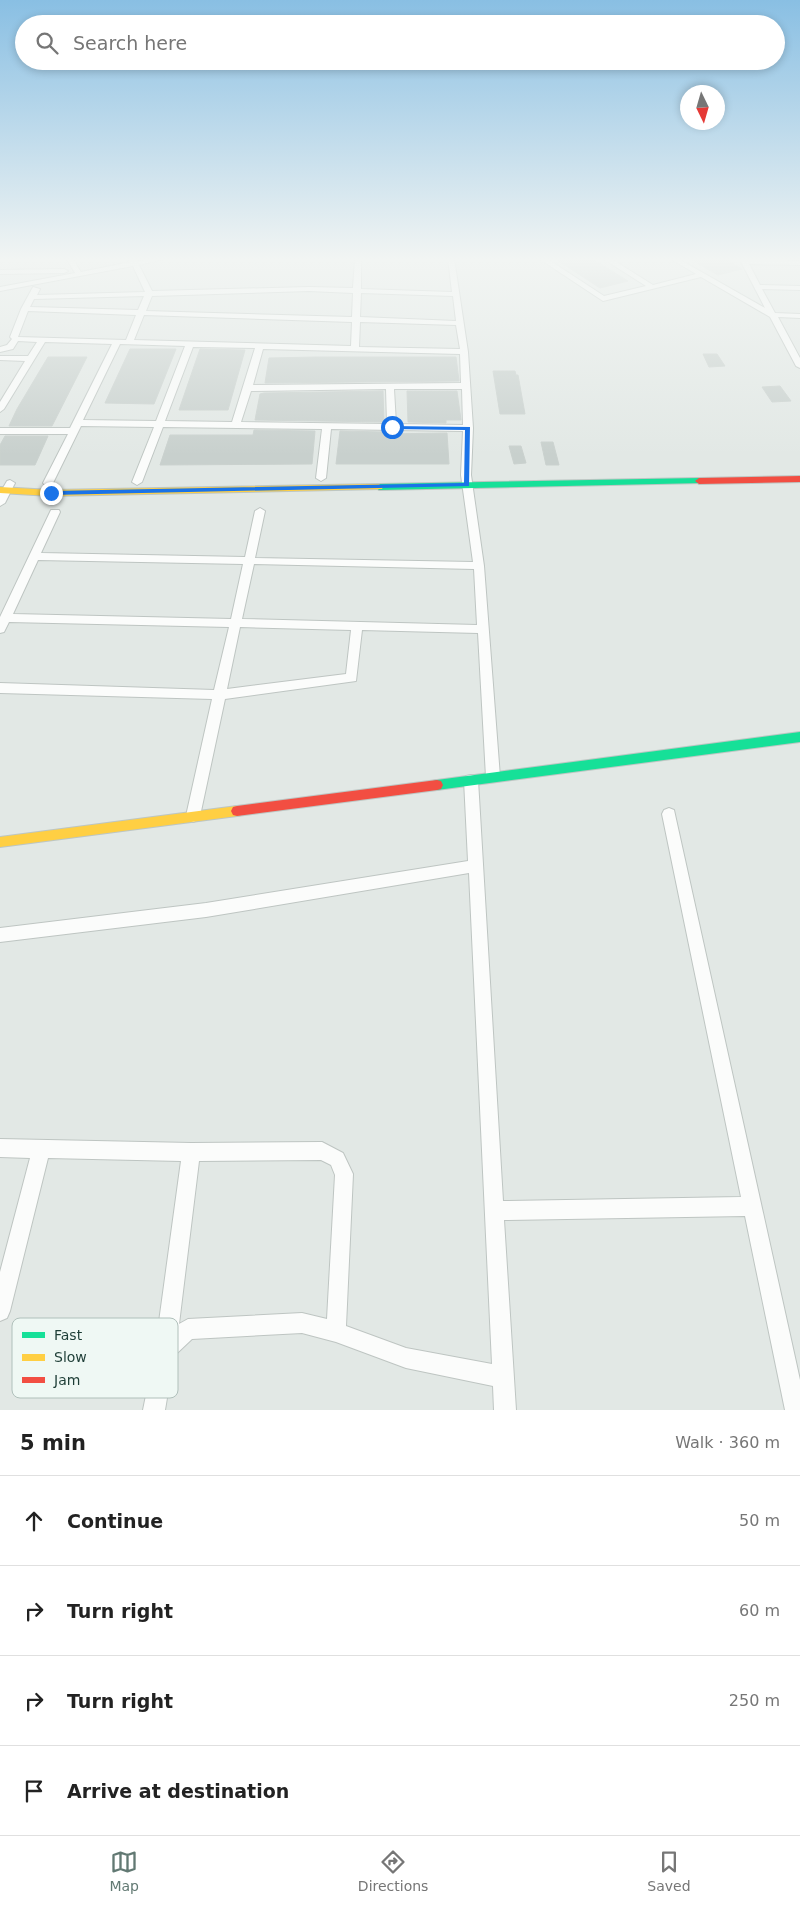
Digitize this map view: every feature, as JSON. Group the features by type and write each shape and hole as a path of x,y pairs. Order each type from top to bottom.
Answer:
{"street":[{"path":"0,350 10,347 16,339 14,337 19,324"},
{"path":"129,342 137,324"},
{"path":"355,324 355,349"},
{"path":"460,324 464,352 468,428 466,480 479,566 493,777"},
{"path":"777,324 800,366"},
{"path":"16,339 464,352"},
{"path":"0,410 43,339"},
{"path":"48,483 118,341"},
{"path":"137,482 190,344"},
{"path":"236,425 260,346"},
{"path":"788,346 800,346"},
{"path":"0,358 30,360"},
{"path":"248,388 465,386"},
{"path":"390,387 392,427"},
{"path":"0,391 11,391"},
{"path":"0,431 159,424 468,428"},
{"path":"321,478 327,426"},
{"path":"4,486 51,493 800,468"},
{"path":"4,486 48,483 321,478 466,480 800,479"},
{"path":"0,503 4,486"},
{"path":"193,816 260,511"},
{"path":"55,512 2,624 236,624 483,629"},
{"path":"34,556 479,566"},
{"path":"0,688 220,694 352,678 357,626"},
{"path":"0,842 800,737"},
{"path":"471,780 505,1410"},
{"path":"669,814 796,1410"},
{"path":"0,936 206,910 475,866"},
{"path":"0,1148 191,1152 322,1151 337,1159 344,1174 336,1332"},
{"path":"0,1311 41,1149"},
{"path":"169,1318 191,1152"},
{"path":"494,1211 753,1206"},
{"path":"178,1339 188,1329 302,1323 336,1332 406,1358 503,1377"}],"building":[{"path":"130,349 176,349 154,404 105,403"},
{"path":"200,349 245,350 228,410 179,410"},
{"path":"703,354 717,354 725,366 709,367"},
{"path":"48,357 87,357 52,426 9,426 17,409"},
{"path":"456,357 459,381 265,383 269,358"},
{"path":"493,371 515,371 516,375 518,375 525,414 500,414"},
{"path":"780,386 791,401 772,402 762,387"},
{"path":"383,391 384,422 255,420 260,394 264,393"},
{"path":"407,391 457,391 461,420 446,420 446,423 408,422"},
{"path":"254,430 315,431 312,464 160,465 170,435 253,435"},
{"path":"340,431 384,432 384,434 447,433 449,464 336,464"},
{"path":"5,436 48,436 35,465 0,465 0,445"},
{"path":"541,442 553,442 559,465 546,465"},
{"path":"509,446 521,446 526,463 514,464"}],"traffic: fast":[{"path":"379,487 699,481"},
{"path":"437,785 800,737"}],"traffic: slow":[{"path":"0,490 51,493 379,487"},
{"path":"0,842 237,811"}],"traffic: jam":[{"path":"699,481 800,479"},
{"path":"237,811 437,785"}],"route":[{"path":"51,493 467,485 468,428 392,427"}]}
